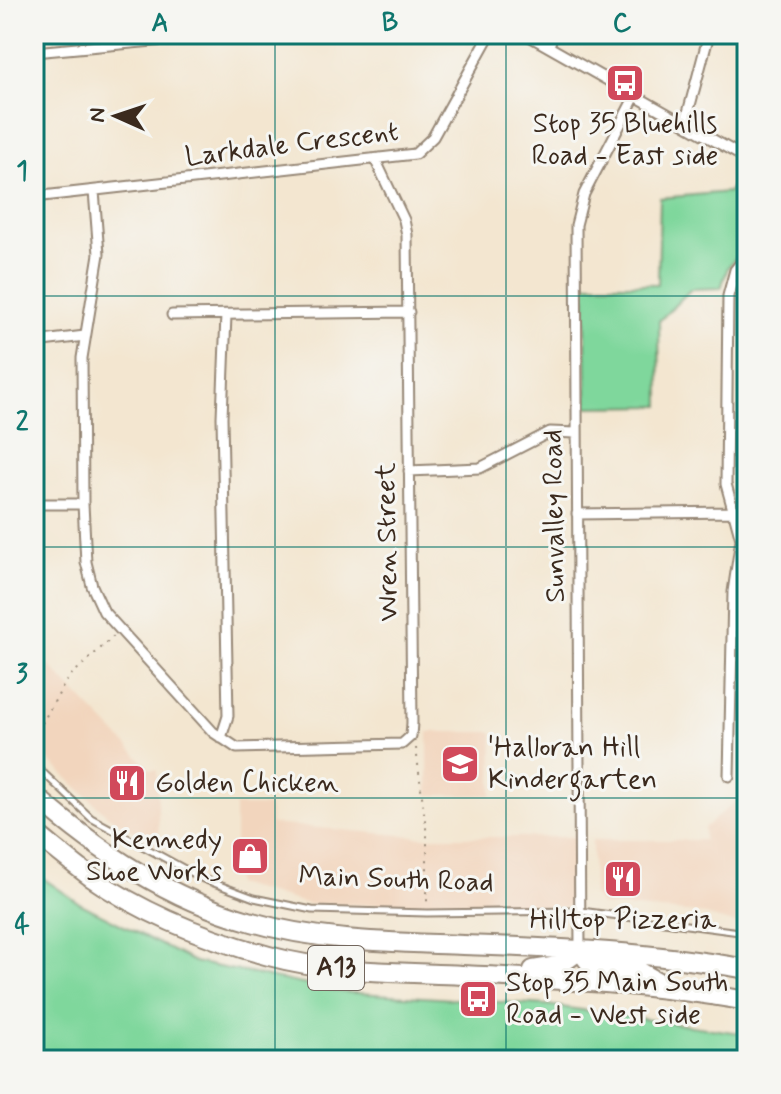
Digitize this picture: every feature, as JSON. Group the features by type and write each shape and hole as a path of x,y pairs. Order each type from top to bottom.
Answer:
{"highway":[{"name":"Main South Road","path":"34,795 89,842 135,872 169,891 252,922 337,939 641,953 747,969"},
{"name":"A13","path":"34,832 92,878 176,923 244,948 300,963 336,968 582,981 672,989 747,1001"},
{"path":"480,976 553,967 572,958 580,950 592,966 637,970 672,989"}],"street":[{"path":"34,52 229,34"},
{"name":"Larkdale Crescent","path":"34,197 415,154 433,137 490,34"},
{"path":"526,34 747,159"},
{"path":"549,46 553,34"},
{"path":"685,124 709,34"},
{"name":"Sunvalley Road","path":"580,950 576,225 584,194 635,96"},
{"name":"Wren Street","path":"375,159 404,220 407,235 411,736"},
{"path":"94,191 99,254 82,358 83,504 86,562 92,586 104,612 221,738 237,748 402,744 411,736"},
{"path":"729,776 733,592 741,539 726,484 728,296 730,279 747,255"},
{"path":"172,315 409,312"},
{"path":"221,738 228,716 222,417 226,315"},
{"path":"34,342 85,336"},
{"path":"409,471 480,468 550,432 576,433"},
{"path":"34,504 83,504"},
{"path":"577,514 732,512"}],"lane":[{"name":"Main South Road","path":"34,764 91,818 203,879 254,898 312,910 427,913 581,911 747,933"}],"path":[{"path":"34,737 68,678 120,630"},
{"path":"411,736 419,756 427,836 427,913"}],"shaded area":[{"path":"34,650 150,769 157,770 159,846 108,816 34,746"},
{"name":"'Halloran Hill Kindergarten","path":"428,732 493,732 492,795 428,795"},
{"path":"747,792 747,927 698,913 600,905 593,894 592,840 704,840 704,828"},
{"path":"235,806 269,806 271,824 424,837 574,837 575,900 566,907 309,904 235,884"}],"green space":[{"path":"743,170 747,171 747,244 728,267 721,288 691,289 659,321 660,406 587,407 585,284 658,284 660,198 729,192"},
{"path":"34,872 79,903 194,962 342,992 547,1005 747,1034 747,1060 34,1060"}],"place":[{"name":"Stop 35 Bluehills Road - East side","path":"625,83"},
{"name":"'Halloran Hill Kindergarten","path":"460,764"},
{"name":"Golden Chicken","path":"127,783"},
{"name":"Kennedy Shoe Works","path":"250,856"},
{"name":"Hilltop Pizzeria","path":"623,879"},
{"name":"Stop 35 Main South Road - West side","path":"478,999"}]}
